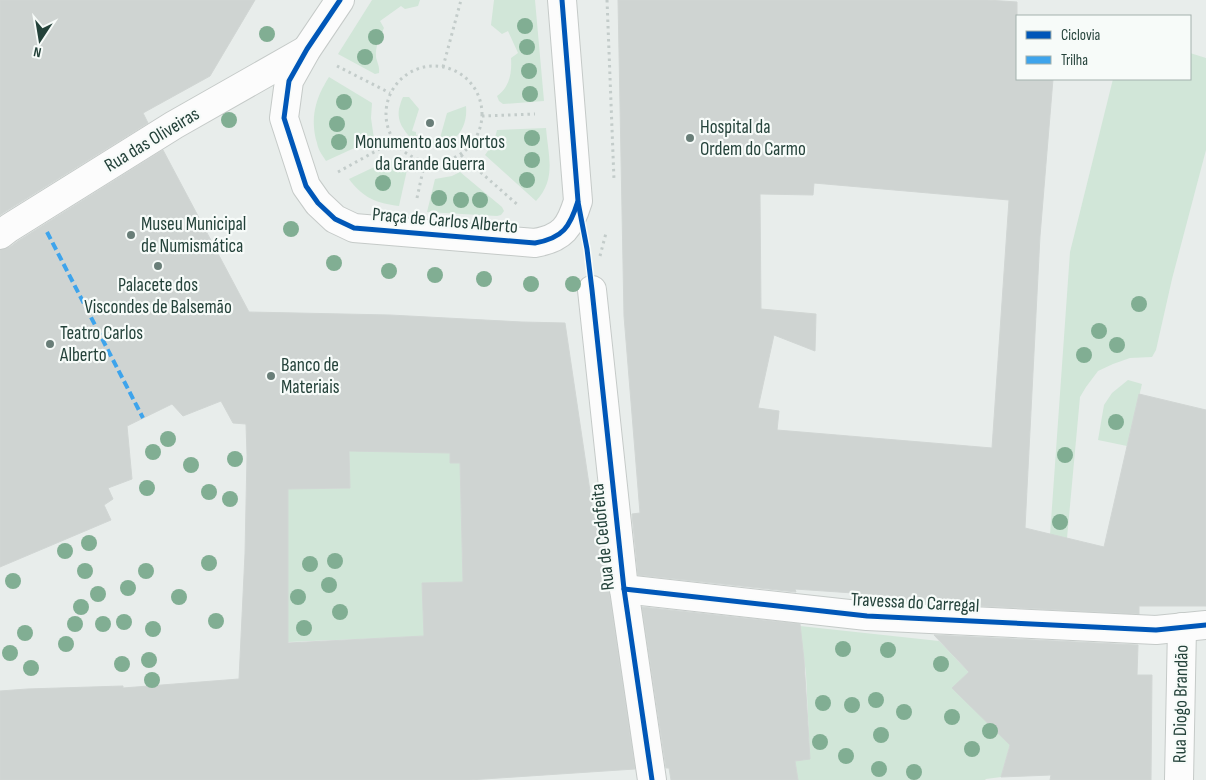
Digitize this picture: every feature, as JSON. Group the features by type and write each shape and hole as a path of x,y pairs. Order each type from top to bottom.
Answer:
{"street":[{"name":"Praça de Carlos Alberto","path":"340,0 307,49 289,81 285,101 284,118 306,186 318,203 335,219 354,228 535,244 557,237 573,218 578,201 562,0"},
{"name":"Rua das Oliveiras","path":"0,235 174,125 307,49"},
{"name":"Rua de Cedofeita","path":"592,290 624,589 648,780"},
{"name":"Travessa do Carregal","path":"624,589 866,616 1156,630 1194,626"},
{"name":"Rua Diogo Brandão","path":"1179,780 1194,626"}],"path":[{"path":"443,67 460,0"},
{"path":"330,62 390,93"},
{"path":"425,66 443,67 457,71 470,82 479,96 483,112 480,128 473,144 460,155 445,161 425,161 413,158 391,138 386,123 385,108 390,93 398,81 411,72 425,66"},
{"path":"482,116 536,114"},
{"path":"335,174 394,141"},
{"path":"460,155 525,211"},
{"path":"415,206 425,161"}],"green space":[{"path":"372,0 420,0 418,6 405,9 401,6 380,21 384,28 376,49 379,73 375,74 338,54"},
{"path":"494,0 535,0 544,101 503,104 499,101 497,96 505,88 509,79 511,58 518,53 508,31 502,34 491,25"},
{"path":"1191,53 1206,58 1206,150 1172,279 1156,350 1152,357 1130,358 1098,371 1080,397 1067,538 1045,606 1070,252 1113,80 1191,80"},
{"path":"329,77 372,103 371,118 374,139 326,161 318,146 314,117 320,93"},
{"path":"403,97 409,97 419,109 412,131 416,132 416,135 435,140 436,137 440,138 447,113 466,106 465,120 461,131 453,140 444,145 433,147 422,145 412,139 403,128 399,118"},
{"path":"546,128 550,166 549,175 543,193 536,201 485,155 494,142 497,130"},
{"path":"389,160 407,170 399,206 383,203 365,195 349,179"},
{"path":"460,172 502,207 504,211 501,215 427,212 435,179 452,176"},
{"path":"1128,380 1142,384 1127,446 1098,440 1104,405 1112,393"},
{"path":"349,443 450,453 450,463 460,463 463,582 422,583 424,636 288,642 288,463 318,489 350,488"},
{"path":"800,626 939,641 1016,722 1001,777 985,780 798,780 795,761 810,758 806,674"}],"building":[{"path":"0,0 255,0 210,76 143,113 148,123 0,215"},
{"path":"618,0 987,0 1017,2 1016,80 1053,80 1040,236 1025,528 1104,547 1139,394 1206,410 1206,606 1139,606 1139,614 903,602 897,596 795,589 796,592 638,575 632,514 640,513 624,316","holes":["814,183 1009,200 992,448 777,430 779,411 758,408 774,335 815,351 816,314 761,309 760,194 813,195"]},
{"path":"163,150 249,312 390,315 565,323 594,518 601,518 609,591 635,769 469,780 0,780 0,691 123,686 123,688 239,679 245,554 246,424 233,423 221,401 183,416 172,404 127,426 132,479 108,488 113,499 104,505 111,520 0,567 0,250 10,247","holes":["349,451 450,453 450,463 460,463 463,582 422,583 424,636 288,643 288,489 350,488"]},
{"path":"642,607 800,624 810,759 795,761 798,780 671,780 669,768 666,768"},
{"path":"934,635 1138,645 1137,675 1152,675 1151,780 1050,780 1051,775 1001,777 1010,745 952,688 969,672"}],"marked path":[{"path":"47,232 143,418"}],"cycle path":[{"path":"340,0 307,49 289,81 284,118 306,186 318,203 335,219 354,228 535,243 552,238 564,230 572,218 578,201 562,0"},
{"path":"578,202 587,249 592,290 624,589 652,780"},
{"path":"624,589 867,616 1156,630 1206,625"}],"place":[{"name":"Monumento aos Mortos da Grande Guerra","path":"430,123"},
{"name":"Hospital da Ordem do Carmo","path":"690,138"},
{"name":"Museu Municipal de Numismática","path":"131,235"},
{"name":"Palacete dos Viscondes de Balsemão","path":"158,266"},
{"name":"Teatro Carlos Alberto","path":"50,344"},
{"name":"Banco de Materiais","path":"271,376"}]}
